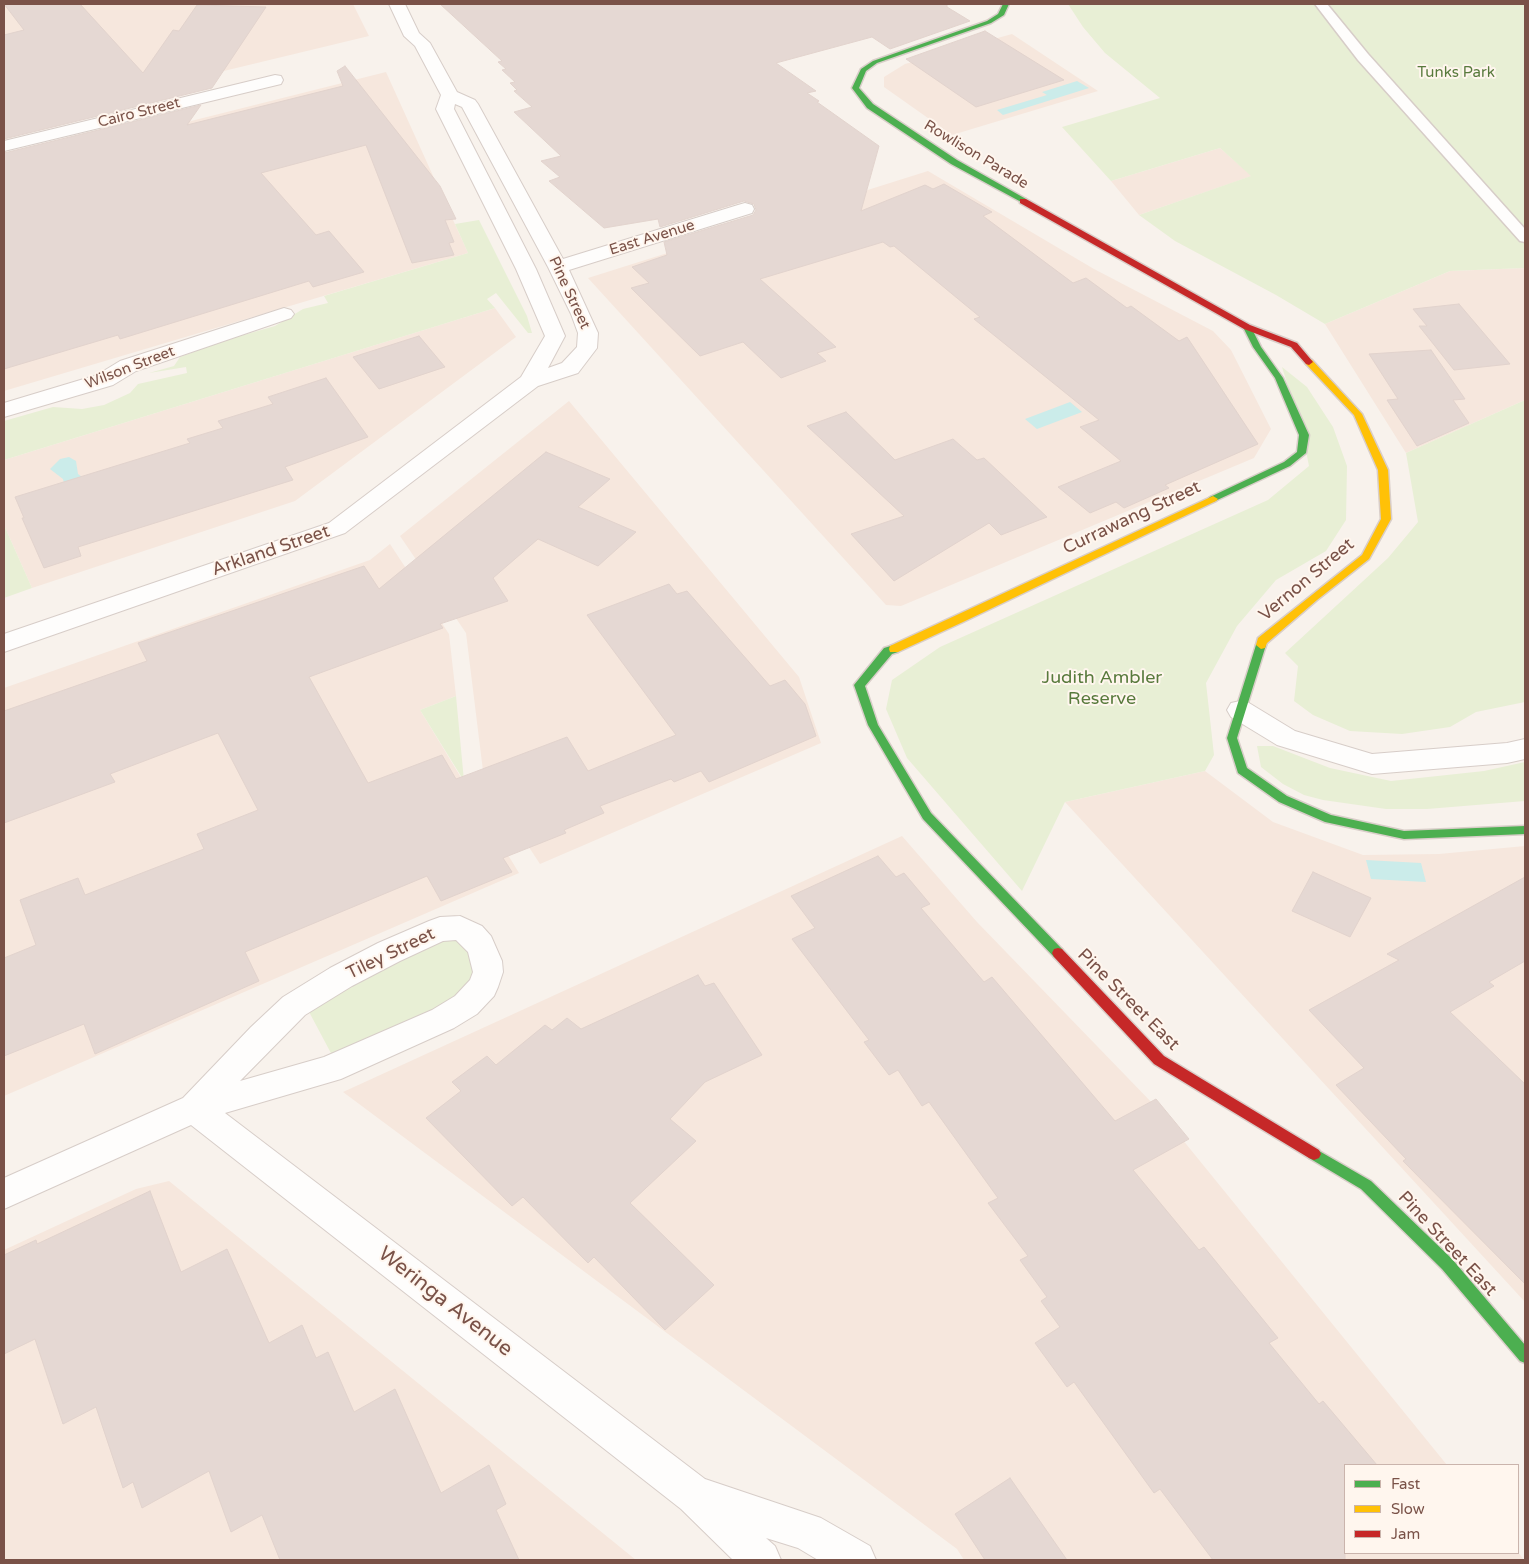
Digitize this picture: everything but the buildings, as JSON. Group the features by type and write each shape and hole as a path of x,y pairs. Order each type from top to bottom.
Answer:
{"street":[{"name":"Pine Street","path":"397,4 412,36 422,43 450,95 469,104 558,267 588,333 587,348 570,368 530,380"},
{"name":"Rowlison Parade","path":"1006,4 1001,15 989,22 875,62 863,70 855,88 870,106 954,162 1247,327"},
{"path":"422,43 432,34 428,27"},
{"name":"Cairo Street","path":"4,146 275,80"},
{"name":"Pine Street","path":"450,95 445,109 526,269 555,336 530,380"},
{"name":"East Avenue","path":"558,267 745,209"},
{"name":"Wilson Street","path":"4,410 105,380 128,366 284,314"},
{"name":"Currawang Street","path":"859,685 888,650 959,620 1278,468 1301,454 1304,435 1280,378 1257,347 1247,327"},
{"name":"Vernon Street","path":"1247,327 1294,345 1358,414 1383,470 1386,519 1366,558 1262,641 1232,738 1242,770 1283,799 1329,819 1404,835 1525,830"},
{"name":"Arkland Street","path":"4,643 337,528 530,380"},
{"name":"Pine Street East","path":"859,685 873,725 927,816 1159,1060 1366,1185 1447,1264 1525,1356"},
{"path":"1240,710 1286,738 1372,764 1508,753 1525,748"},
{"name":"Tiley Street","path":"4,1194 194,1108 330,1069 443,1019 466,1005 483,987 488,972 487,960 480,945 470,934 460,928 440,929 389,952 341,978 294,1006 262,1036 194,1108"},
{"name":"Weringa Avenue","path":"194,1108 696,1495 761,1560"},
{"name":"Weringa Avenue","path":"696,1495 806,1532 856,1560"}],"lane":[{"path":"1321,4 1363,57 1525,238"}],"shaded area":[{"path":"4,4 353,4 369,36 4,124"},
{"path":"1012,34 1098,91 952,135 884,87 884,77 905,64"},
{"path":"386,72 468,253 4,391 4,168"},
{"path":"1220,148 1252,176 1139,215 1111,181"},
{"path":"928,171 1094,269 1213,331 1231,350 1271,429 1254,458 901,606 886,605 588,278"},
{"path":"1525,268 1525,400 1406,453 1325,324 1450,271"},
{"path":"495,308 516,337 295,501 32,588 4,525 4,460"},
{"path":"569,401 799,677 821,743 540,864 484,779 466,633 400,536"},
{"path":"390,544 449,634 456,696 420,710 519,873 4,1096 4,688 370,560"},
{"path":"1205,771 1273,822 1363,855 1439,854 1525,846 1525,1302 1065,802"},
{"path":"902,836 977,922 1156,1107 1446,1464 1344,1464 1344,1554 1519,1553 1524,1560 964,1560 957,1549 343,1092"},
{"path":"169,1181 636,1560 4,1560 4,1250 136,1189"}],"green space":[{"name":"Tunks Park","path":"1068,4 1525,4 1525,268 1450,271 1325,324 1276,295 1175,241 1139,215 1251,176 1220,148 1111,181 1062,127 1160,98 1105,53 1083,27"},
{"path":"479,220 527,316 532,333 528,333 496,293 487,299 495,308 4,460 4,421 53,407 82,409 104,405 130,393 138,384 187,373 186,367 149,373 174,366 180,357 226,340 275,326 303,309 328,303 324,296 468,253 455,224"},
{"name":"Judith Ambler Reserve","path":"1282,367 1307,387 1333,427 1347,466 1346,520 1326,551 1276,580 1237,626 1206,683 1214,755 1205,771 1065,802 1022,891 907,758 886,709 892,680 940,647 1268,500 1309,466 1302,431"},
{"path":"1525,400 1525,702 1476,712 1450,727 1402,734 1350,731 1313,715 1294,701 1298,666 1285,653 1388,558 1418,522 1406,453"},
{"path":"4,525 32,588 4,598"},
{"path":"456,696 464,781 420,710"},
{"path":"1257,746 1273,746 1330,768 1391,781 1484,771 1525,762 1525,801 1427,809 1386,809 1323,800 1304,795 1283,784 1261,767"},
{"path":"435,935 472,938 477,978 443,1009 333,1057 307,1008"}],"water":[{"path":"1077,81 1089,88 1003,115 997,110 1047,95 1042,92"},
{"path":"1070,402 1082,412 1037,429 1025,419"},
{"path":"69,457 76,461 78,474 86,480 64,483 63,479 50,469 60,459"},
{"path":"1366,860 1421,863 1426,882 1371,879"}],"traffic: fast":[{"path":"1006,4 1001,15 989,22 875,62 863,70 855,88 870,106 954,162 1023,201"},
{"path":"1213,499 1287,464 1301,453 1304,435 1279,378 1257,347 1247,327"},
{"path":"1261,645 1232,738 1242,770 1283,799 1329,819 1404,835 1525,830"},
{"path":"894,649 888,651 859,685 873,725 927,816 1058,953"},
{"path":"1314,1154 1366,1185 1447,1264 1525,1356"}],"traffic: slow":[{"path":"1261,645 1262,641 1313,598 1366,557 1386,519 1383,470 1358,414 1309,362"},
{"path":"894,649 1213,499"}],"traffic: jam":[{"path":"1023,201 1247,327 1294,345 1309,362"},
{"path":"1058,953 1159,1060 1314,1154"}]}
